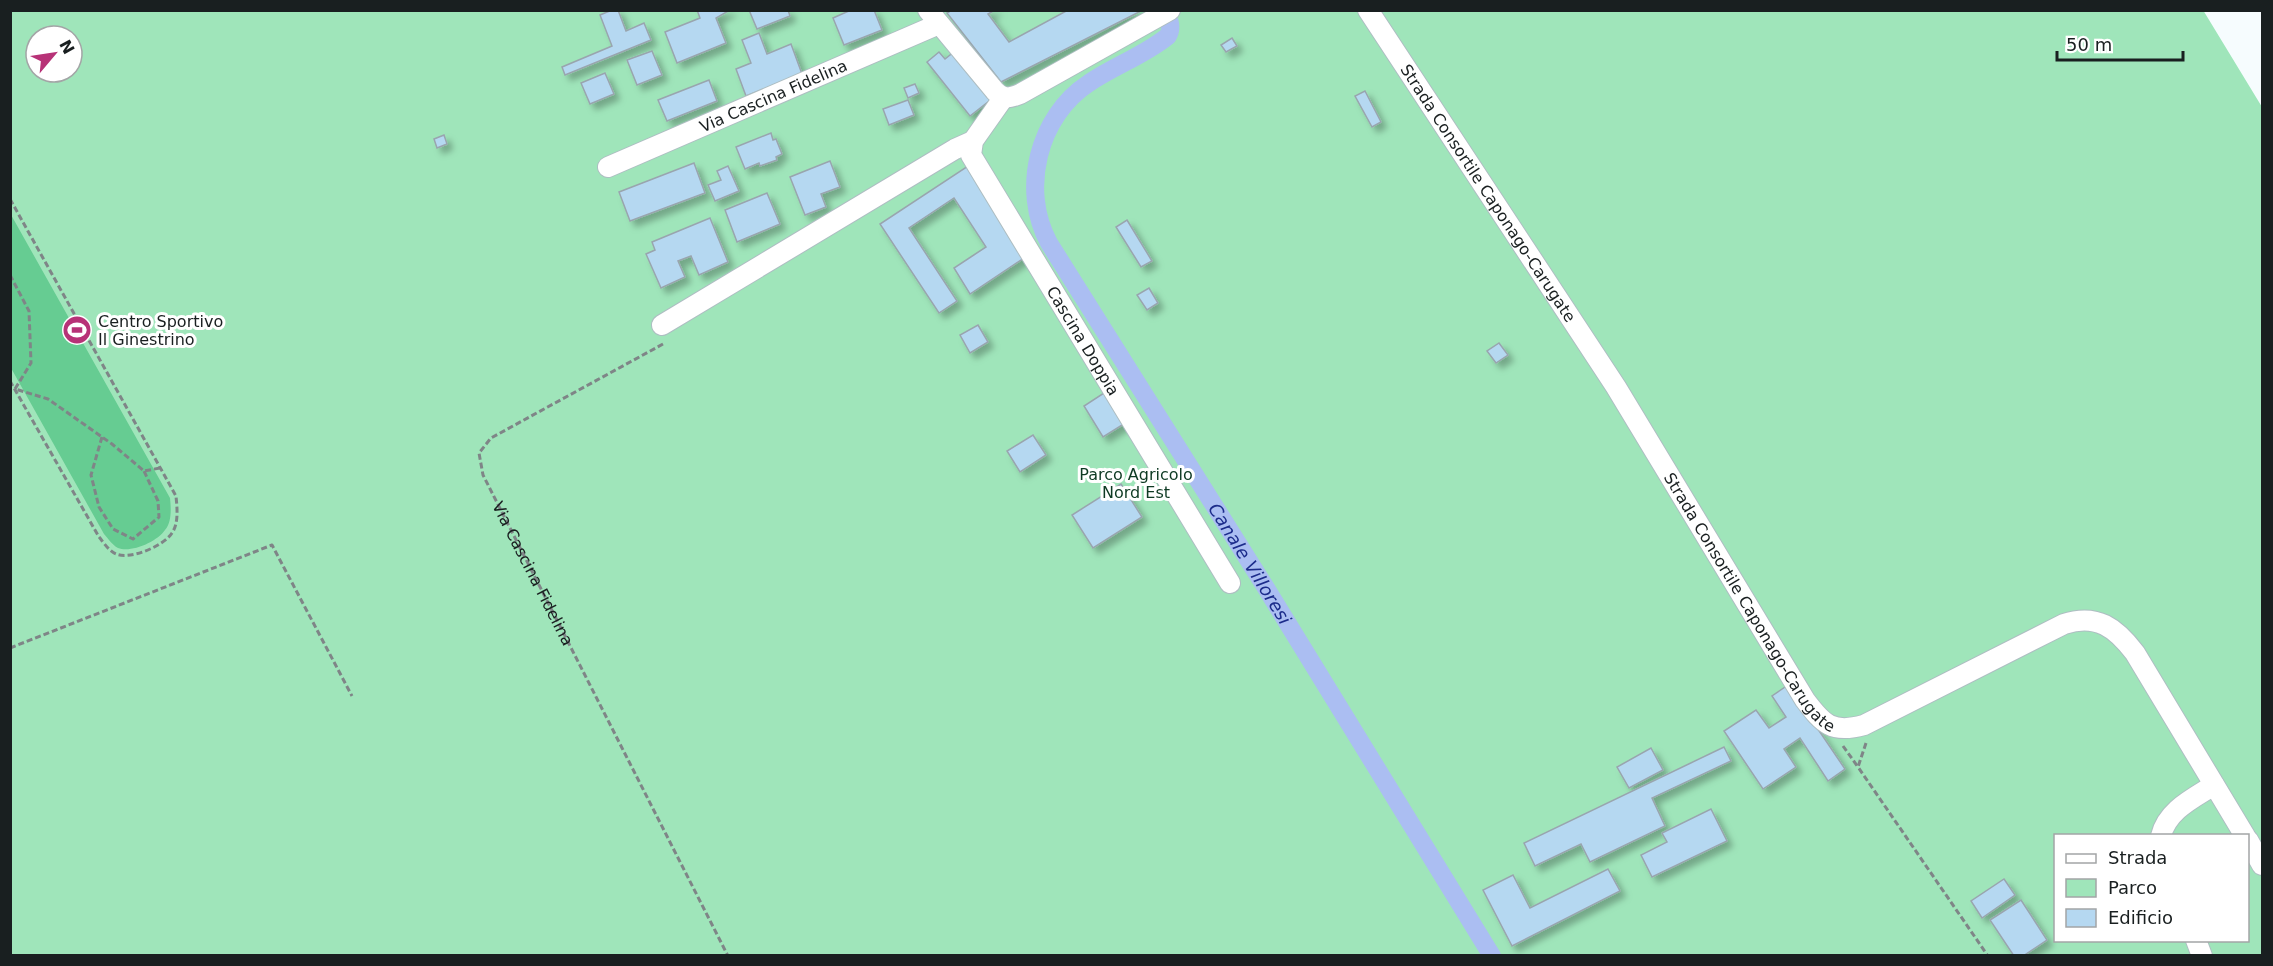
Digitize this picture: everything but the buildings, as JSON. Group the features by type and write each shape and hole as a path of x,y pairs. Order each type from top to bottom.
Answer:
{"street":[{"path":"663,334 955,149 973,141 1004,98 1020,94 1170,10"},
{"name":"Strada Consortile Caponago-Carugate","path":"1368,10 1616,387 1805,700 1821,720 1835,728 1853,729 1864,725 2064,624 2091,620 2111,627 2127,642 2244,834"},
{"name":"Via Cascina Fidelina","path":"608,167 934,17 995,91 1004,98"},
{"name":"Cascina Doppia","path":"973,141 971,155 1230,583"},
{"path":"2162,834 2169,819 2179,808 2214,785"},
{"path":"2249,843 2262,865"}],"path":[{"path":"10,199 176,496 177,514 172,533 155,547 136,554 117,555 109,549 99,537 10,381"},
{"path":"10,275 29,312 30,363 15,389 10,391"},
{"name":"Via Cascina Fidelina","path":"663,334 491,438 478,453 483,475 728,956"},
{"path":"15,389 48,399 102,437 144,471 158,501 159,517 133,539 113,529 99,507 91,475 102,437"},
{"path":"144,471 160,468"},
{"path":"10,648 272,545 352,696"},
{"path":"1868,739 1858,767 1988,956"}],"green space":[{"name":"Parco Agricolo Nord Est","path":"2203,10 2262,107 2262,955 11,955 11,11"},
{"path":"10,213 170,498 167,527 156,539 136,548 118,548 104,534 11,368"}],"waterway":[{"name":"Canale Villoresi","path":"1165,10 1170,26 1168,36 1089,83 1071,97 1057,114 1046,134 1035,178 1040,222 1049,243 1266,588 1492,956"}],"place":[{"name":"Centro Sportivo Il Ginestrino","path":"77,330"}]}
